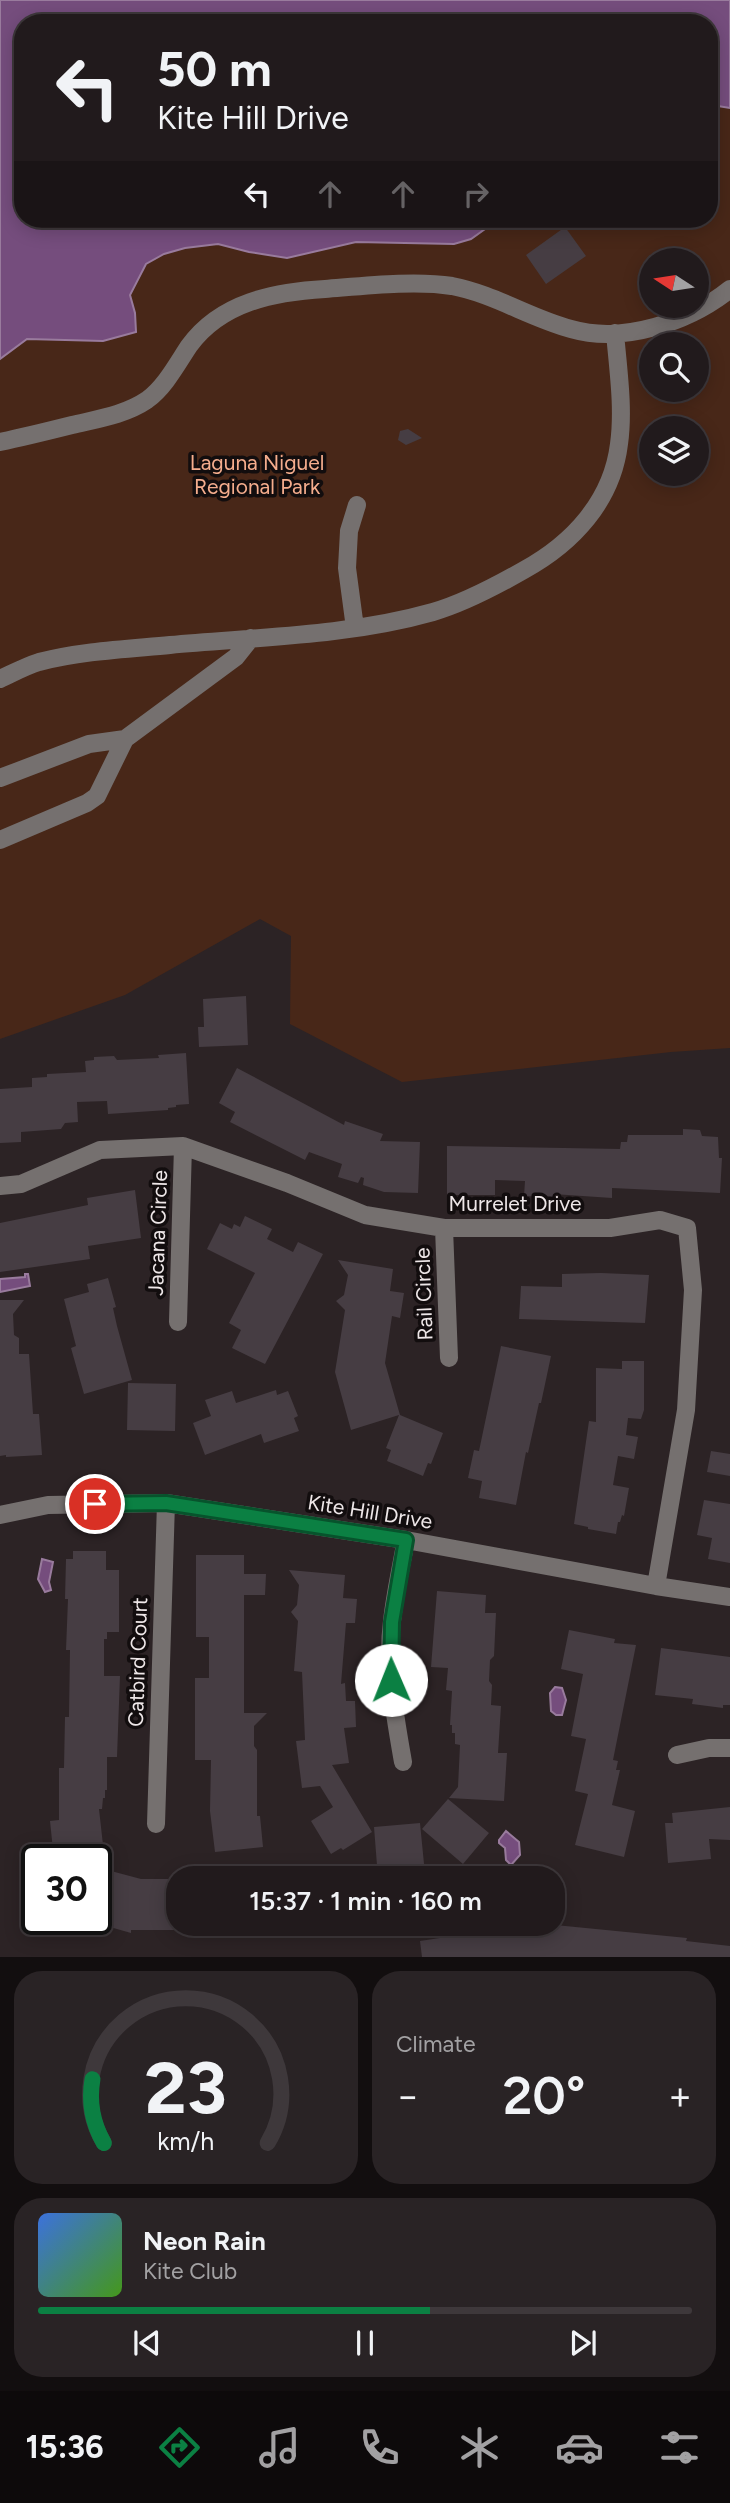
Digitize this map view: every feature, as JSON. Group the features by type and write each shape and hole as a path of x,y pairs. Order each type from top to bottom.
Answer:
{"street":[{"path":"0,442 135,407 155,394 208,324 245,303 280,294 345,287 441,285 482,294 572,330 599,334 639,330 671,321 699,309 730,289"},
{"path":"0,679 36,663 55,659 114,650 355,628 436,611 490,589 538,563 564,545 589,518 603,495 619,445 615,333"},
{"path":"355,628 347,568 349,531 357,505"},
{"path":"0,841 88,803 97,796 125,739 236,657 251,638"},
{"path":"0,778 89,744 125,739"},
{"name":"Murrelet Drive","path":"0,1186 20,1184 100,1150 183,1146 287,1183 365,1216 444,1228 610,1228 660,1220 687,1228 693,1290 686,1410 656,1586"},
{"name":"Jacana Circle","path":"178,1322 183,1146"},
{"name":"Rail Circle","path":"444,1228 449,1358"},
{"name":"Kite Hill Drive","path":"0,1515 48,1505 166,1503 406,1540 730,1597"},
{"name":"Catbird Court","path":"156,1824 166,1503"},
{"path":"403,1762 392,1702 390,1658 392,1622 406,1540"},
{"path":"677,1755 709,1748 730,1748"}],"green space":[{"name":"Laguna Niguel Regional Park","path":"0,0 730,0 730,1048 671,1052 402,1082 290,1024 291,936 260,919 125,995 0,1039"}],"shaded area":[{"path":"0,0 730,0 730,108 718,106 718,14 14,14 14,228 486,228 471,239 454,244 356,242 287,258 218,244 185,248 164,254 146,264 130,295 136,332 103,341 27,339 0,359"},
{"path":"25,1274 28,1274 30,1286 0,1292 0,1279 25,1277"},
{"path":"42,1559 53,1562 49,1582 51,1590 45,1592 38,1579"},
{"path":"555,1687 562,1688 566,1700 562,1715 551,1711 550,1693"},
{"path":"506,1831 519,1842 520,1855 511,1865 506,1860 505,1848 499,1843"}],"building":[{"path":"566,228 586,256 546,284 526,255"},
{"path":"408,429 422,438 406,445 398,440 400,431"},
{"path":"246,996 248,1045 199,1047 198,1027 204,1027 203,999"},
{"path":"186,1053 189,1104 176,1105 168,1110 108,1114 107,1101 77,1102 78,1122 65,1123 61,1129 21,1132 21,1142 0,1143 0,1089 32,1087 32,1078 47,1077 47,1074 86,1072 85,1061 94,1060 94,1057 114,1056 117,1060 159,1058 158,1055"},
{"path":"237,1068 344,1125 345,1121 383,1134 380,1141 420,1142 418,1193 384,1192 363,1185 364,1178 361,1177 358,1183 338,1177 342,1164 309,1152 305,1160 230,1122 235,1112 219,1103"},
{"path":"683,1129 700,1130 702,1136 718,1137 719,1158 722,1158 720,1193 612,1188 612,1198 553,1194 553,1197 524,1196 525,1181 495,1180 495,1195 447,1195 447,1146 620,1149 621,1142 627,1142 628,1135 683,1135"},
{"path":"135,1190 141,1238 88,1246 90,1259 0,1272 0,1223 88,1205 87,1198"},
{"path":"245,1216 272,1229 267,1239 293,1252 298,1242 323,1254 265,1364 232,1348 241,1330 229,1323 255,1273 207,1249 220,1223 232,1229 234,1224 240,1227"},
{"path":"338,1260 393,1269 390,1291 404,1293 400,1318 392,1316 385,1363 400,1415 443,1433 431,1464 428,1463 423,1476 387,1461 391,1450 386,1448 399,1415 351,1430 335,1372 345,1310 336,1301 344,1295 348,1275"},
{"path":"562,1274 649,1275 645,1323 519,1319 521,1286 562,1287"},
{"path":"108,1278 116,1307 113,1308 117,1326 132,1380 84,1394 71,1348 76,1346 64,1299 89,1292 87,1284"},
{"path":"0,1300 24,1300 13,1314 14,1335 19,1338 19,1354 29,1354 33,1414 39,1414 42,1455 0,1456"},
{"path":"501,1346 551,1356 528,1453 526,1452 516,1505 479,1498 482,1481 468,1478 474,1450 479,1451"},
{"path":"622,1361 644,1361 644,1410 641,1419 628,1418 626,1435 638,1437 634,1459 618,1456 613,1485 629,1488 624,1516 622,1515 618,1522 616,1534 574,1524 589,1421 596,1422 596,1368 622,1369"},
{"path":"128,1383 176,1384 175,1431 127,1430"},
{"path":"276,1390 277,1395 288,1391 298,1416 294,1418 299,1431 264,1443 261,1434 205,1455 193,1423 211,1416 205,1400 232,1391 236,1403"},
{"path":"711,1451 730,1454 730,1476 707,1472"},
{"path":"704,1500 730,1504 730,1563 708,1559 712,1538 697,1535"},
{"path":"73,1551 106,1551 106,1570 119,1570 119,1632 107,1632 107,1639 104,1639 104,1676 120,1676 117,1757 107,1757 107,1790 102,1809 99,1809 103,1844 52,1844 50,1821 59,1820 59,1768 64,1768 65,1717 69,1717 70,1650 66,1650 66,1559 73,1559"},
{"path":"196,1555 244,1555 244,1574 266,1574 265,1595 244,1595 244,1713 267,1713 254,1726 254,1746 257,1750 257,1816 260,1816 263,1847 215,1852 210,1811 211,1760 195,1760 195,1678 209,1678 209,1637 196,1637"},
{"path":"289,1570 345,1575 343,1598 357,1599 355,1623 346,1623 341,1684 345,1683 346,1701 355,1701 356,1727 344,1728 349,1763 332,1765 372,1832 343,1850 341,1848 331,1854 311,1821 333,1807 320,1786 302,1788 296,1741 305,1740 302,1672 294,1671 298,1621 291,1612 297,1605 299,1585"},
{"path":"437,1591 486,1595 485,1613 496,1613 494,1656 490,1660 489,1681 492,1685 491,1705 501,1706 498,1753 507,1753 504,1801 449,1798 458,1787 460,1745 455,1744 455,1733 452,1733 450,1725 452,1691 446,1690 448,1668 431,1667"},
{"path":"569,1630 615,1639 614,1643 636,1645 613,1760 618,1761 616,1770 620,1770 612,1805 635,1811 624,1857 575,1845 588,1794 575,1791 586,1739 571,1736 583,1674 561,1669"},
{"path":"661,1648 730,1657 730,1705 723,1705 723,1708 692,1704 693,1699 655,1695"},
{"path":"448,1799 489,1833 463,1864 422,1829"},
{"path":"730,1807 730,1840 709,1839 711,1859 668,1863 665,1823 673,1823 672,1813"},
{"path":"420,1823 424,1866 377,1866 374,1827"},
{"path":"112,1871 141,1879 166,1879 166,1930 131,1930 131,1933 112,1928"},
{"path":"565,1926 687,1938 686,1941 730,1946 730,1957 422,1957 420,1941 453,1936 565,1936"}],"route":[{"path":"95,1504 166,1503 406,1540 392,1622 391,1680"}]}
